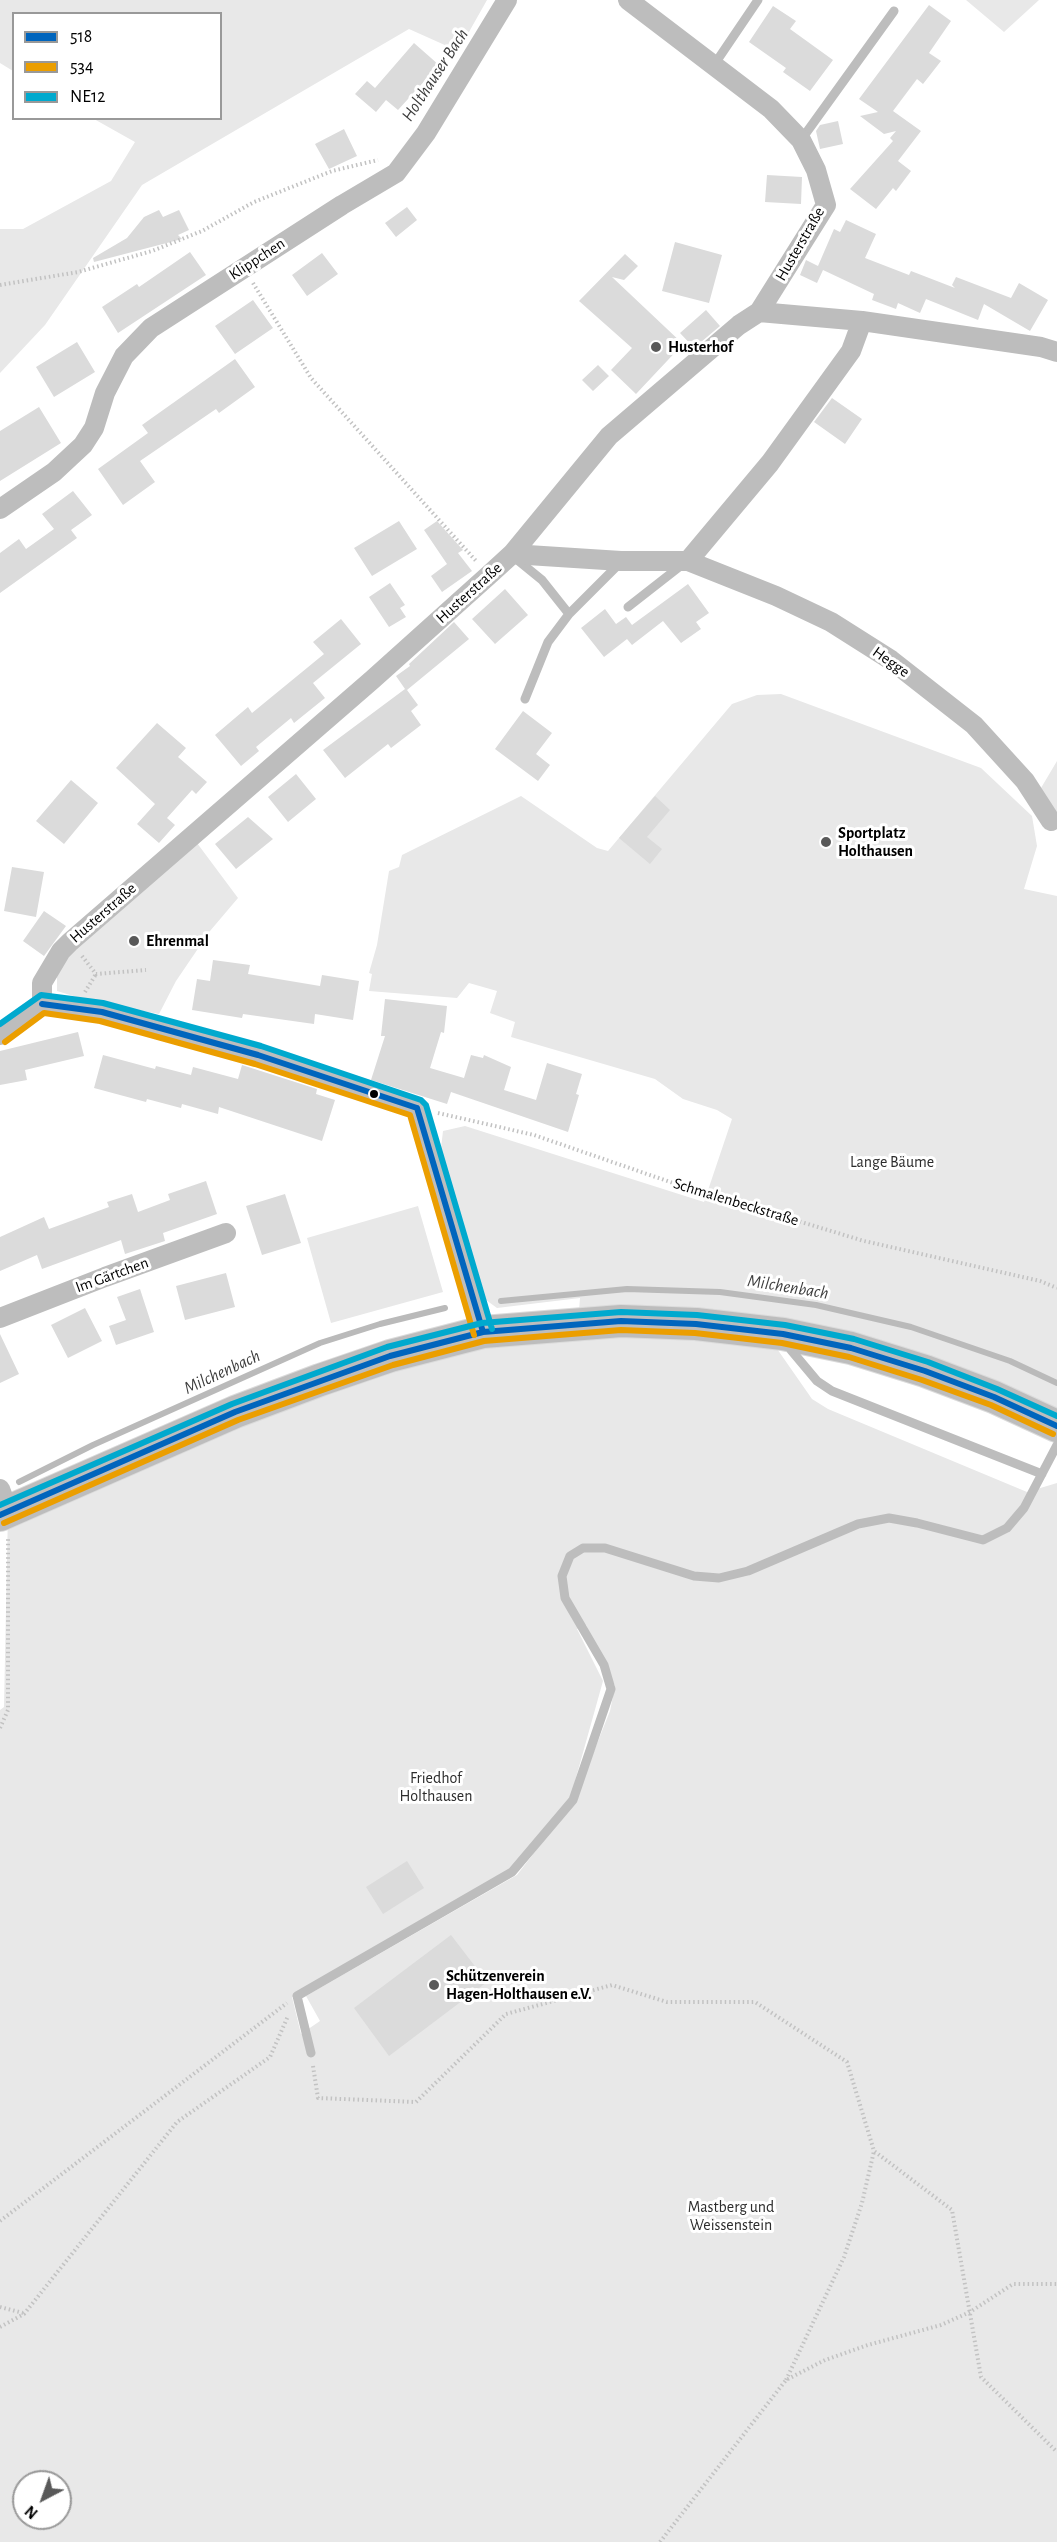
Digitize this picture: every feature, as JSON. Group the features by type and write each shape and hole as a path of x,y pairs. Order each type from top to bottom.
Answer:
{"main road":[{"path":"3,1505 235,1412 390,1356 483,1332 621,1321 696,1323 792,1343 851,1348 925,1371 994,1397 1057,1426"}],"street":[{"name":"Klippchen","path":"0,509 54,472 83,445 94,428 105,393 124,356 151,328 396,172 426,133 507,0"},
{"name":"Husterstraße","path":"42,1004 42,983 61,951 70,942 372,680 512,554 609,436 740,325 759,312 826,205 816,170 801,140 771,109 628,0"},
{"path":"759,312 862,321 1041,347 1057,352"},
{"path":"688,561 770,463 851,351 862,321"},
{"name":"Hegge","path":"512,554 621,561 688,561 786,600 831,622 891,660 974,725 1025,781 1051,821"},
{"path":"0,1035 42,1004 102,1012 258,1055 383,1103 417,1108 483,1332"},
{"name":"Im Gärtchen","path":"0,1318 226,1233"}],"lane":[{"path":"714,65 758,0"},
{"path":"801,140 894,11"},
{"path":"512,554 542,580 569,614"},
{"path":"525,699 548,642 569,614 621,561"},
{"path":"628,607 688,561"},
{"path":"792,1343 817,1381 832,1391 1042,1474"},
{"path":"311,2053 297,1996 512,1872 573,1800 611,1689 604,1665 565,1598 562,1576 570,1556 583,1548 605,1548 694,1576 719,1578 748,1570 858,1524 889,1518 983,1540 1008,1528 1024,1508 1057,1445"}],"path":[{"path":"0,285 78,272 152,251 202,231 254,202 332,171 379,160 396,172"},
{"path":"244,267 312,378 489,575"},
{"path":"82,954 96,974 146,970"},
{"name":"Schmalenbeckstraße","path":"417,1108 534,1135 676,1184 864,1241 1040,1281 1057,1288"},
{"path":"0,1728 8,1710 3,1505"},
{"path":"311,2053 318,2098 416,2102 506,2014 612,1985 667,2002 755,2002 847,2062 874,2151 865,2193 844,2258 786,2380 660,2542"},
{"path":"0,2221 297,1996"},
{"path":"0,2327 24,2314 177,2122 270,2057 297,1996"},
{"path":"874,2151 952,2210 981,2377 1057,2452"},
{"path":"786,2380 836,2356 941,2325 970,2312 1013,2284 1057,2284"},
{"path":"0,2307 24,2314"}],"green space":[{"path":"0,0 487,0 465,39 447,46 409,29 142,185 45,325 0,373 0,229 23,229 111,181 135,142 96,120 222,120 222,12 12,12 12,70 0,63"},
{"path":"966,0 1039,0 1004,32"},
{"path":"781,694 981,768 1032,816 1037,846 1024,889 1057,896 1057,1421 766,1333 812,1399 828,1409 1027,1492 1057,1483 1057,2542 0,2542 0,1710 4,1707 8,1511 235,1412 578,1324 580,1298 497,1308 486,1300 441,1148 443,1131 465,1126 704,1202 732,1119 717,1110 683,1099 655,1079 511,1037 515,1022 490,1013 497,991 469,983 457,998 369,991 372,974 369,973 377,945 389,871 399,867 402,855 521,796 597,848 608,851 732,704 757,695","holes":["586,1625 615,1686 610,1711 574,1801 517,1875 306,1996 320,2021 301,2034 292,1997 510,1869 570,1799 603,1681 577,1629"]},
{"path":"1057,761 1057,815 1041,788"},
{"path":"197,843 238,898 210,931 176,981 159,1014 90,1001 57,991 57,969 84,937"},
{"path":"418,1206 443,1292 331,1323 307,1238"}],"building":[{"path":"929,5 951,21 929,53 941,61 923,84 917,79 893,111 921,131 898,161 911,171 896,191 893,188 876,209 850,189 893,141 890,138 896,131 884,134 860,116 878,112 859,99"},
{"path":"773,6 796,21 790,29 833,60 810,91 783,72 786,68 749,42"},
{"path":"414,43 439,65 398,110 386,100 376,112 355,94 367,81 375,88"},
{"path":"838,121 843,144 820,149 816,131 820,125"},
{"path":"344,129 357,156 329,169 315,144"},
{"path":"767,175 802,177 801,204 765,202"},
{"path":"407,207 417,220 396,237 385,223"},
{"path":"159,210 163,217 179,210 189,230 178,235 182,239 94,262 93,258 127,238 144,217"},
{"path":"846,220 876,234 865,258 909,275 911,271 955,288 952,285 956,277 1011,298 1019,283 1048,300 1030,331 984,304 978,320 926,299 920,313 898,303 896,309 872,300 874,294 823,270 817,283 800,275 806,260 818,266 834,229 840,232"},
{"path":"675,242 722,255 709,303 662,291"},
{"path":"190,252 206,275 118,333 102,307 137,284 139,287"},
{"path":"322,253 338,274 307,296 292,275"},
{"name":"Husterhof","path":"625,254 638,266 624,280 612,277 683,344 636,394 611,370 632,348 579,301"},
{"path":"253,300 273,328 235,354 215,326"},
{"path":"706,310 720,326 694,348 680,333"},
{"path":"77,342 95,372 54,397 36,367"},
{"path":"235,359 255,387 219,413 216,409 140,461 155,482 123,505 98,469 148,433 142,425"},
{"path":"598,365 609,376 593,391 582,380"},
{"path":"832,398 862,419 845,444 814,422"},
{"path":"39,407 61,443 0,481 0,431"},
{"path":"73,491 92,515 71,530 77,538 0,593 0,553 19,539 26,549 54,529 42,514"},
{"path":"399,521 417,549 372,576 354,548"},
{"path":"437,521 463,550 458,553 472,571 442,592 431,576 447,564 424,530"},
{"path":"390,583 405,605 400,608 406,617 389,627 369,597"},
{"path":"688,584 709,613 696,622 701,629 681,643 663,621 632,645 627,639 604,657 581,628 605,609 616,624 626,617 632,625"},
{"path":"505,589 528,615 495,644 472,619"},
{"path":"341,619 361,644 313,683 325,698 294,723 291,718 256,747 259,751 241,766 215,735 248,707 252,713 324,654 313,642"},
{"path":"454,622 469,639 407,690 418,705 411,711 421,725 391,748 388,744 345,778 323,750 405,689 396,676 410,666 409,664"},
{"path":"523,711 552,733 536,754 550,765 538,781 495,749"},
{"path":"157,723 186,748 178,757 207,782 196,794 192,790 167,818 175,825 159,843 137,824 155,804 116,768"},
{"path":"296,774 316,799 288,822 268,797"},
{"path":"71,780 98,803 64,844 36,821"},
{"path":"655,796 670,810 647,837 662,849 650,864 619,838"},
{"path":"248,817 273,839 236,869 215,844"},
{"path":"12,867 44,872 36,917 4,911"},
{"path":"44,911 66,926 44,956 23,941"},
{"path":"213,960 250,965 248,974 320,986 322,975 359,981 353,1020 315,1014 314,1024 243,1014 242,1018 192,1010 197,979 210,981"},
{"path":"385,999 447,1006 444,1033 441,1032 430,1068 464,1078 471,1055 483,1058 484,1055 511,1067 504,1090 536,1100 547,1063 582,1074 576,1094 579,1095 568,1132 451,1092 447,1104 371,1080 385,1036 381,1036"},
{"path":"78,1032 84,1056 25,1070 27,1080 0,1085 0,1051"},
{"path":"103,1055 155,1069 156,1066 191,1075 193,1067 238,1079 242,1065 317,1089 316,1094 335,1100 322,1141 219,1107 218,1114 182,1104 181,1108 147,1099 146,1102 94,1088"},
{"path":"206,1181 217,1214 163,1233 165,1241 125,1254 121,1240 42,1269 37,1255 0,1271 0,1237 44,1217 49,1229 109,1207 107,1202 132,1194 138,1212 170,1200 168,1194"},
{"path":"285,1194 301,1243 262,1255 246,1206"},
{"path":"226,1273 235,1307 185,1320 176,1286"},
{"path":"140,1289 154,1332 116,1345 109,1326 126,1320 117,1297"},
{"path":"85,1308 102,1341 68,1358 51,1325"},
{"path":"0,1334 19,1374 0,1383"},
{"path":"407,1861 424,1888 383,1914 366,1887"},
{"path":"451,1935 487,1982 389,2056 354,2008"}],"waterway":[{"name":"Milchenbach","path":"501,1301 627,1289 720,1292 816,1305 911,1327 1010,1361 1057,1383"},
{"name":"Milchenbach","path":"19,1482 93,1445 320,1343 380,1324 445,1308"}],"transit line":[{"name":"NE12","path":"0,1024 41,995 103,1003 261,1046 421,1100 426,1105 492,1329"},
{"name":"518","path":"42,1004 102,1012 258,1055 417,1108"},
{"name":"534","path":"5,1042 44,1013 100,1021 255,1064 410,1115 474,1335"},
{"name":"518","path":"417,1108 483,1332"},
{"name":"NE12","path":"0,1505 232,1404 387,1347 482,1323 621,1312 697,1315 785,1325 854,1339 928,1362 1057,1416"},
{"name":"518","path":"0,1515 235,1412 390,1356 483,1332 621,1321 696,1324 783,1334 851,1348 925,1371 994,1397 1057,1426"},
{"name":"534","path":"4,1523 238,1420 393,1365 484,1341 621,1330 695,1333 782,1343 849,1357 922,1380 991,1405 1053,1434"}],"place":[{"name":"Husterhof","path":"656,347"},
{"name":"Sportplatz Holthausen","path":"826,842"},
{"name":"Ehrenmal","path":"134,941"},
{"name":"Schützenverein Hagen-Holthausen e.V.","path":"434,1985"}],"water label":[{"name":"Holthauser Bach","path":"435,75"}],"park label":[{"name":"Lange Bäume","path":"892,1162"},
{"name":"Friedhof Holthausen","path":"436,1787"},
{"name":"Mastberg und Weissenstein","path":"731,2216"}]}
